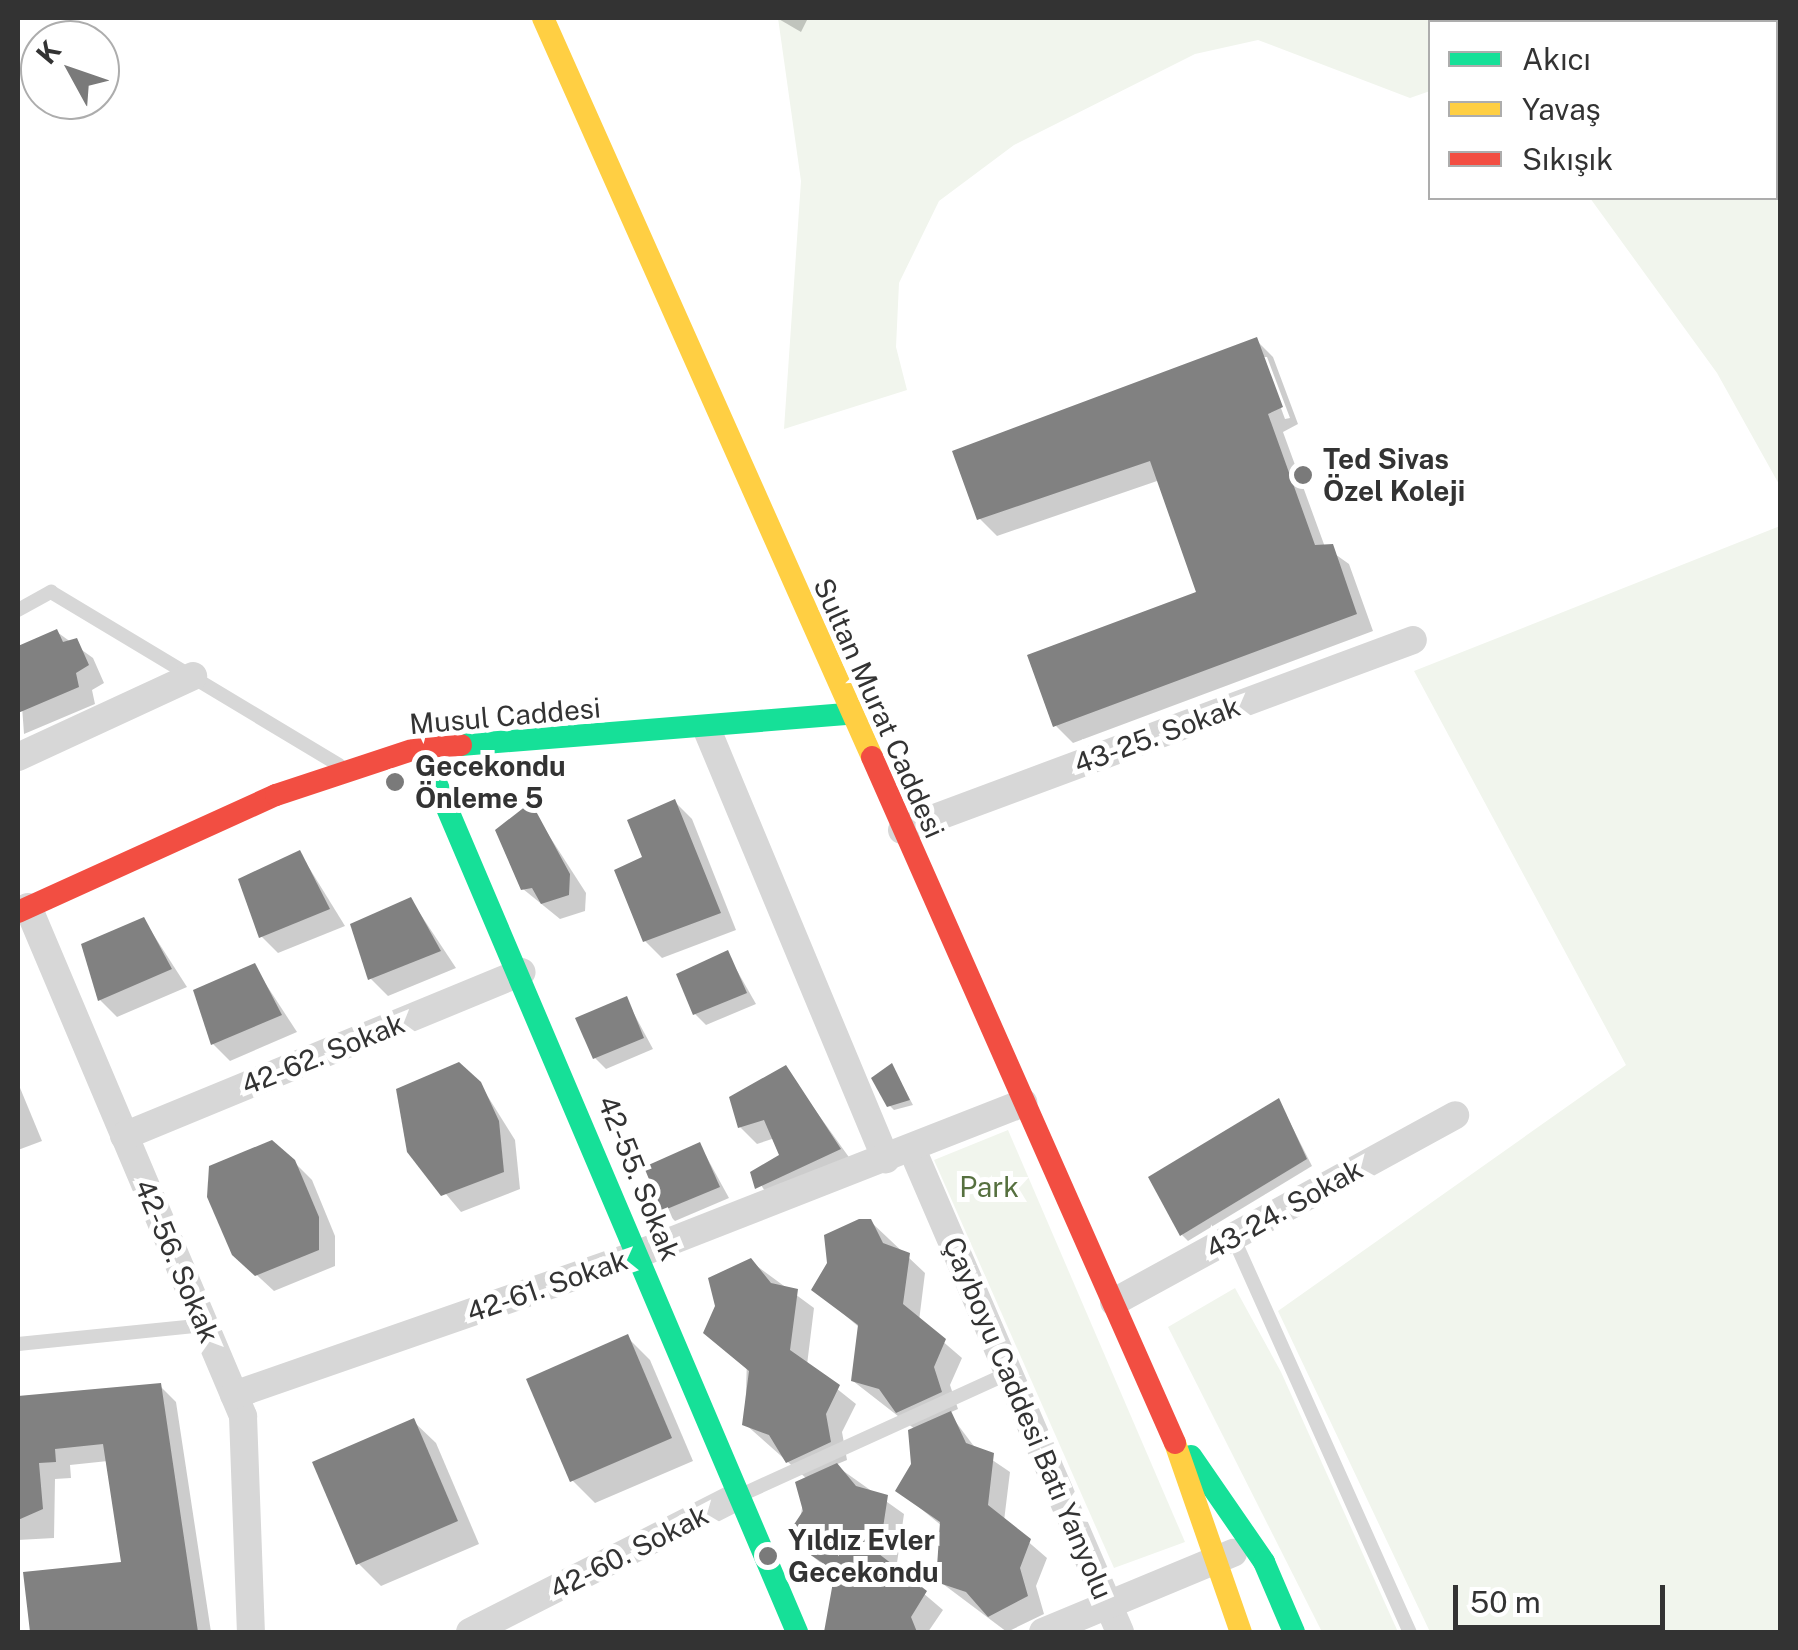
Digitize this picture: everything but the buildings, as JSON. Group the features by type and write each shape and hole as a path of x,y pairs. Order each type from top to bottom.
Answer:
{"street":[{"name":"Sultan Murat Caddesi","path":"543,18 1166,1420"},
{"name":"43-25. Sokak","path":"902,830 1413,640"},
{"path":"18,757 193,676"},
{"name":"Musul Caddesi","path":"21,909 348,771 421,747 708,732 849,714"},
{"name":"Çayboyu Caddesi Batı Yanyolu","path":"708,732 899,1154 1009,1374 1120,1632"},
{"name":"42-55. Sokak","path":"421,747 522,972 734,1498 797,1632"},
{"name":"42-56. Sokak","path":"21,909 124,1136 243,1416 250,1632"},
{"name":"42-62. Sokak","path":"124,1136 522,972"},
{"name":"42-61. Sokak","path":"234,1396 638,1254 1024,1102"},
{"name":"43-24. Sokak","path":"1114,1302 1455,1115"},
{"path":"1166,1420 1253,1547 1294,1632"},
{"path":"1166,1420 1210,1561 1241,1632"},
{"name":"42-60. Sokak","path":"470,1632 734,1498"},
{"path":"1043,1632 1107,1602 1253,1547"}],"lane":[{"path":"18,610 52,592 348,771"},
{"path":"1233,1237 1410,1632"},
{"path":"18,1344 204,1326"},
{"path":"734,1498 1009,1374"}],"green space":[{"path":"778,18 1780,18 1780,486 1717,373 1591,200 1778,200 1778,20 1428,20 1428,92 1410,98 1258,40 1195,54 1014,145 939,201 899,283 896,347 907,390 784,429 801,181"},
{"path":"1780,526 1780,1632 1430,1632 1278,1311 1626,1065 1414,671"},
{"name":"Park","path":"1008,1130 1185,1542 1114,1568 934,1160"},
{"path":"1235,1288 1281,1372 1398,1632 1322,1632 1168,1327"}],"waterway":[{"path":"1778,91 1780,96"}],"traffic: fast":[{"path":"461,745 849,714"},
{"path":"421,747 797,1632"},
{"path":"1191,1456 1264,1562 1294,1632"}],"traffic: slow":[{"path":"543,18 872,757"},
{"path":"1175,1443 1241,1632"}],"traffic: jam":[{"path":"18,912 276,795 421,747 461,745"},
{"path":"872,757 1175,1443"}],"place":[{"name":"Ted Sivas Özel Koleji","path":"1303,475"},
{"name":"Gecekondu Önleme 5","path":"395,782"},
{"name":"Yıldız Evler Gecekondu","path":"768,1556"}]}
